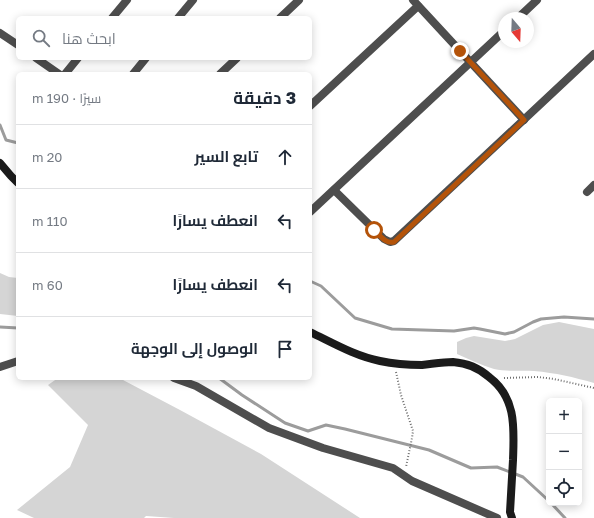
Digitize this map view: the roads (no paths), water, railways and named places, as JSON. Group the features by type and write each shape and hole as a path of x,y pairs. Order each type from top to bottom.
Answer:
{"main road":[{"path":"0,163 16,181"},
{"path":"312,333 354,353 380,361 408,365 444,362 461,363 478,369 492,379 499,386 512,411 514,434 510,512 512,518"}],"street":[{"path":"114,16 127,0"},
{"path":"180,16 193,0"},
{"path":"282,16 299,0"},
{"path":"524,12 537,0"},
{"path":"312,104 415,3 524,120"},
{"path":"0,33 16,45"},
{"path":"312,210 498,36"},
{"path":"334,190 387,242 394,242 594,54"},
{"path":"39,60 56,72"},
{"path":"66,72 76,60"},
{"path":"135,72 144,60"},
{"path":"222,72 235,60"},
{"path":"586,192 594,185"},
{"path":"0,367 16,362"},
{"path":"180,380 196,386 269,428 323,448 393,468 412,481 497,518"}],"waterway":[{"path":"0,125 6,140 16,142"},
{"path":"312,282 321,286 355,318 392,329 454,331 474,328 505,334 514,332 541,319 564,317 594,319"},
{"path":"0,327 16,328"},
{"path":"222,380 285,423 308,431 326,425 429,450 471,468 497,467 523,477 546,498"},
{"path":"554,506 565,518"}]}
